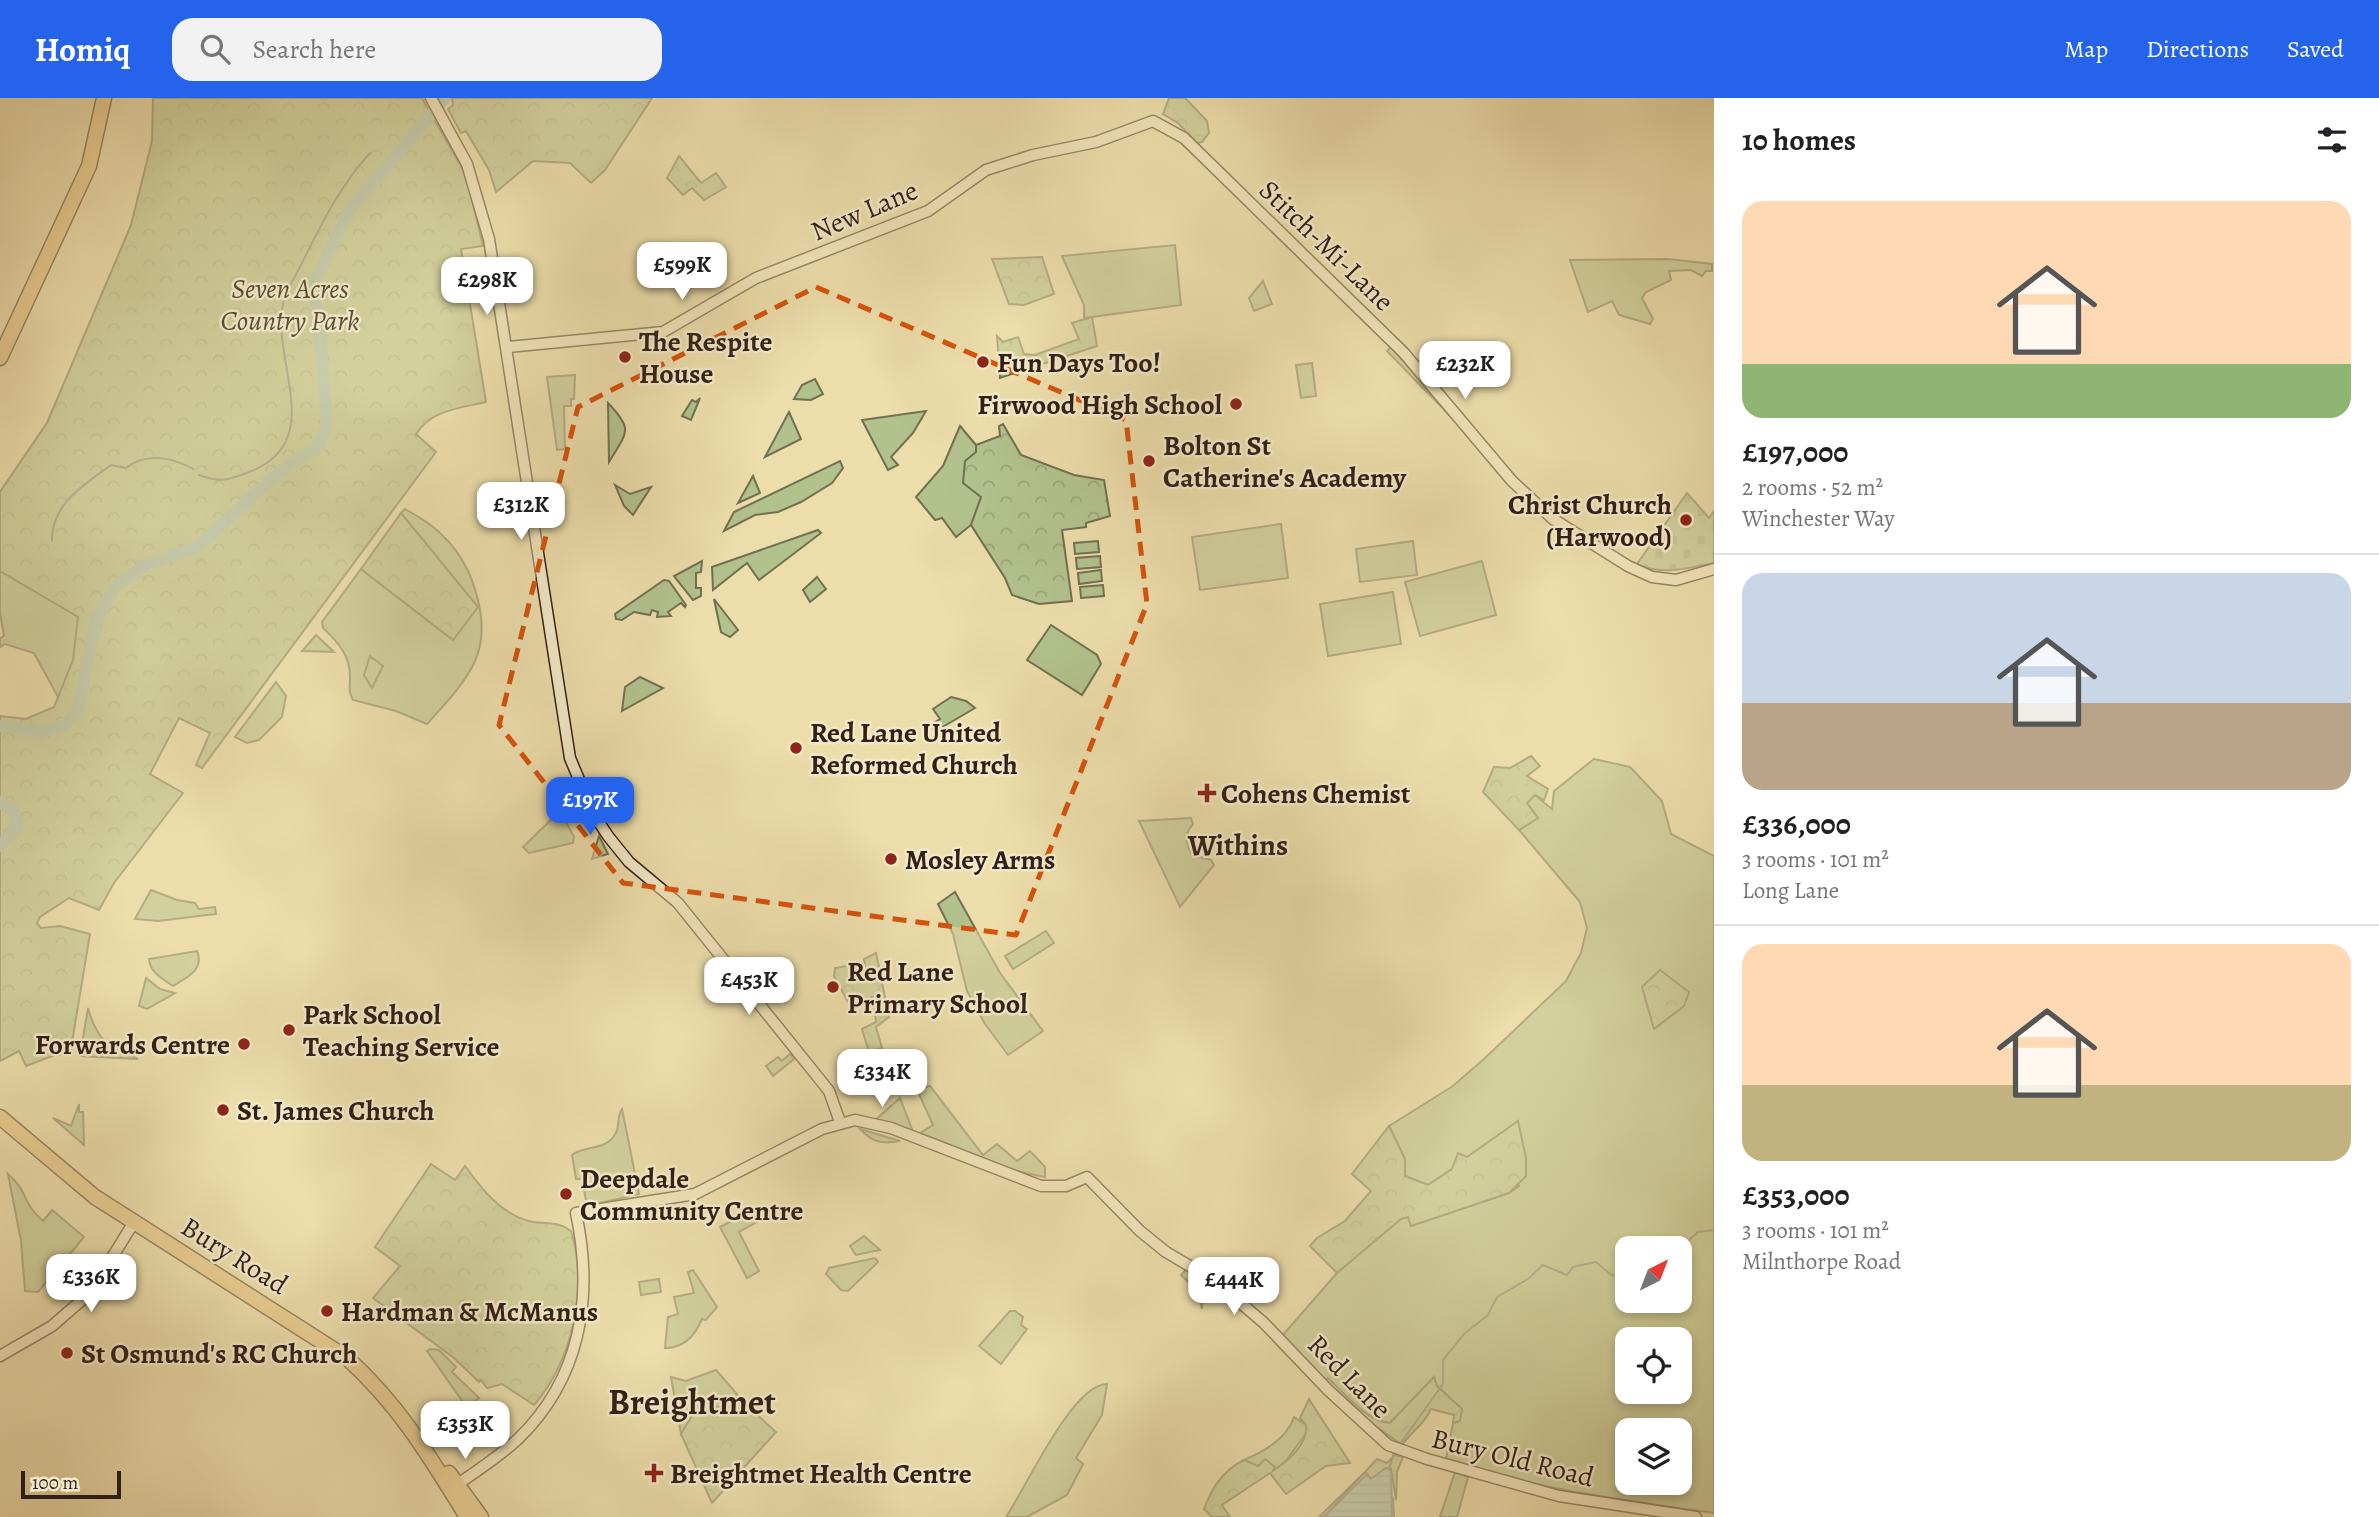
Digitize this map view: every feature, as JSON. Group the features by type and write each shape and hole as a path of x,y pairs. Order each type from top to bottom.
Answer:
{"highway":[{"path":"0,358 86,173 104,98"},
{"name":"Bury Road","path":"0,1117 56,1166 117,1211 295,1322 347,1358 394,1405 453,1485 467,1517"},
{"name":"Bury Road","path":"453,1485 468,1497 481,1517"}],"street":[{"path":"431,98 467,164 480,201 508,348 570,758 589,802 621,852 678,903 830,1091 840,1122 695,1194 576,1213 583,1260 584,1294 573,1356 555,1396 515,1442 473,1478 468,1497"},
{"name":"Stitch-Mi-Lane","path":"1136,126 1149,121 1164,124 1178,133 1404,353 1511,481 1553,519 1628,566 1652,577 1676,580 1714,569"},
{"name":"New Lane","path":"508,348 663,332 756,278 928,211 978,174 994,167 1096,142 1136,126"},
{"name":"Red Lane","path":"840,1122 873,1122 1041,1186 1066,1186 1087,1177 1140,1231 1166,1252 1215,1281 1256,1316 1331,1393 1389,1446"},
{"path":"117,1211 125,1237"},
{"path":"0,1356 43,1332 78,1305 99,1281 134,1222"},
{"name":"Bury Old Road","path":"1389,1446 1570,1498 1696,1517"},
{"path":"453,1485 490,1462"}],"highlighted area":[{"path":"816,287 1126,420 1147,604 1016,935 623,883 499,725 578,407"}],"green space":[{"name":"Seven Acres Country Park","path":"153,98 422,98 466,175 483,246 461,249 486,402 456,408 438,415 422,426 416,434 436,452 202,768 196,765 210,733 179,718 150,774 183,793 114,883 99,910 69,898 40,917 37,923 41,928 60,926 90,934 70,1054 55,1055 26,1066 19,1051 0,1061 0,716 26,719 54,707 73,660 78,617 0,571 0,492 47,423 131,225 152,141"},
{"path":"452,98 652,98 605,170 591,183 570,163 533,161 496,192 489,170 466,131 461,133 448,109 453,105"},
{"path":"1169,98 1185,98 1207,121 1209,133 1202,142 1197,143 1178,123 1163,114"},
{"path":"679,156 701,183 716,173 726,187 704,200 692,188 683,195 667,178"},
{"path":"1175,245 1181,305 1084,318 1084,305 1062,256"},
{"path":"1042,257 1054,294 1024,305 1009,304 992,259"},
{"path":"1668,259 1712,264 1712,271 1706,271 1702,276 1691,270 1669,271 1671,280 1646,292 1642,298 1653,319 1650,324 1619,315 1612,301 1588,312 1570,260"},
{"path":"1263,281 1272,304 1254,311 1249,298"},
{"path":"1092,317 1097,346 1000,378 997,336 1003,342 1018,337 1024,354 1035,355 1079,339 1072,323"},
{"path":"86,335 77,643 70,672 58,697 34,653 5,644 0,647 0,638 4,636 0,613 0,492 47,423"},
{"path":"1391,347 1452,418 1387,351"},
{"path":"1312,363 1316,396 1301,398 1296,365"},
{"path":"575,375 574,399 571,399 571,406 564,406 565,449 557,450 547,377"},
{"path":"815,379 823,394 811,400 794,399 802,385"},
{"path":"700,398 691,420 682,416 692,400 696,402"},
{"path":"608,403 622,419 625,431 609,462"},
{"path":"926,411 913,433 891,457 898,465 888,470 862,420"},
{"path":"789,412 801,439 765,457"},
{"path":"1003,424 1021,455 1074,475 1104,480 1110,516 1086,523 1086,527 1062,530 1072,601 1039,604 1012,595 1005,578 971,525 981,497 963,483 965,461 976,452 976,445 1000,436 999,426"},
{"path":"960,426 976,445 982,497 971,525 956,537 942,518 935,520 916,497 943,466"},
{"path":"840,461 843,468 832,483 801,502 778,512 755,515 724,531 734,512"},
{"path":"753,476 760,493 738,503"},
{"path":"615,485 630,494 651,487 633,515 624,506"},
{"path":"1687,493 1709,518 1714,511 1714,563 1666,570 1637,564"},
{"path":"405,509 435,529 454,549 471,579 480,612 480,646 475,661 447,702 427,724 396,711 353,700 345,656 323,628 322,622 361,569 452,639 477,608 401,513"},
{"path":"401,513 478,607 453,640 361,569"},
{"path":"1281,524 1288,578 1200,590 1192,537"},
{"path":"818,530 821,533 759,580 747,563 713,590 712,567"},
{"path":"1098,541 1099,552 1075,554 1074,543"},
{"path":"1413,541 1417,575 1360,582 1356,549"},
{"path":"1100,556 1101,567 1077,569 1076,558"},
{"path":"702,561 701,572 696,573 696,588 701,588 701,596 693,600 674,576"},
{"path":"1482,561 1496,615 1420,636 1405,582"},
{"path":"1101,570 1102,581 1079,584 1078,573"},
{"path":"817,577 826,589 810,602 803,590"},
{"path":"664,580 669,581 685,607 681,603 668,612 671,616 657,617 658,612 652,610 650,615 634,612 622,620 616,619 615,614"},
{"path":"1103,585 1104,596 1081,598 1080,587"},
{"path":"1393,592 1401,644 1328,656 1320,604"},
{"path":"714,599 738,630 730,637 721,632"},
{"path":"1051,625 1097,655 1101,664 1082,695 1027,660"},
{"path":"316,635 334,652 302,651"},
{"path":"370,656 383,666 372,688 364,675"},
{"path":"640,677 663,688 622,711 625,687"},
{"path":"276,682 286,696 282,717 259,740 247,743 235,737"},
{"path":"951,697 966,701 975,708 934,732 932,724 940,719 933,709"},
{"path":"1531,756 1540,766 1527,776 1548,789 1544,800 1535,795 1527,803 1538,818 1519,830 1483,792 1494,767 1510,768"},
{"path":"1594,759 1630,767 1662,801 1671,834 1714,856 1714,1513 1545,1486 1446,1459 1453,1423 1459,1421 1462,1409 1437,1386 1434,1377 1390,1423 1381,1421 1364,1412 1328,1379 1325,1381 1282,1336 1337,1273 1400,1219 1408,1217 1411,1226 1509,1193 1519,1186 1501,1136 1428,1185 1405,1176 1405,1159 1389,1126 1453,1086 1485,1058 1566,981 1581,953 1587,928 1580,902 1519,830 1538,818 1527,803 1535,795 1552,809 1554,791"},
{"path":"560,811 574,837 573,843 529,853 523,847"},
{"path":"1191,818 1193,824 1187,837 1189,849 1194,856 1211,860 1214,865 1180,907 1139,821"},
{"path":"599,836 608,854 592,859"},
{"path":"151,890 177,900 195,903 199,909 215,907 216,914 158,921 135,919"},
{"path":"955,892 1000,973 1043,1031 1008,1055 985,1024 967,991 953,934 938,904"},
{"path":"1046,931 1054,943 1013,969 1005,956"},
{"path":"197,951 199,958 193,973 173,986 158,975 150,964 149,959"},
{"path":"876,953 889,1017 876,1027 882,1048 869,1052 862,1029 876,1022 873,997 848,1002 834,976 835,968 858,964 862,968 862,975 866,975 864,959"},
{"path":"1660,970 1689,992 1684,1006 1654,1029 1642,987"},
{"path":"146,978 160,989 175,993 147,1009 139,1006"},
{"path":"88,1008 95,1028 105,1041 138,1059 80,1056"},
{"path":"790,1054 794,1059 773,1076 766,1066 778,1057 782,1061"},
{"path":"923,1078 926,1087 930,1086 983,1155 997,1144 1017,1161 1030,1151 1045,1167 1045,1177 1016,1171 920,1133 933,1125 915,1085"},
{"path":"900,1098 915,1137 873,1122"},
{"path":"79,1104 79,1112 83,1112 84,1145 53,1118 71,1126"},
{"path":"622,1109 639,1194 587,1206 582,1179 576,1179 572,1155 610,1141 616,1133"},
{"path":"1518,1121 1526,1158 1526,1176 1509,1193 1411,1226 1408,1217 1401,1219 1337,1273 1310,1246 1317,1238 1345,1221 1371,1191 1352,1174 1389,1126 1405,1159 1405,1176 1428,1185 1452,1169 1458,1153 1467,1157"},
{"path":"860,1129 900,1141 878,1141"},
{"path":"431,1164 455,1180 465,1166 485,1191 509,1213 529,1221 556,1224 571,1231 578,1276 574,1323 558,1367 534,1405 502,1384 487,1388 454,1358 373,1298 400,1266 375,1247"},
{"path":"8,1174 43,1221 52,1210 84,1237 38,1292 25,1291 21,1241"},
{"path":"756,1208 762,1219 739,1232 759,1271 747,1278 720,1227"},
{"path":"864,1236 880,1250 856,1255 850,1246"},
{"path":"875,1258 878,1262 848,1291 841,1290 826,1274 829,1268"},
{"path":"1189,1267 1220,1289 1213,1299 1208,1293 1203,1294 1202,1309 1196,1289 1181,1275"},
{"path":"693,1270 717,1307 706,1320 702,1319 688,1340 665,1348 668,1317 678,1314 674,1297 694,1293 688,1272"},
{"path":"659,1279 661,1292 641,1295 639,1282"},
{"path":"1010,1311 1023,1317 1021,1325 1027,1329 1001,1364 979,1346"},
{"path":"439,1350 456,1367 452,1372 479,1398 471,1404 463,1402 427,1351"},
{"path":"716,1370 737,1394 733,1401 739,1408 698,1406 681,1434 671,1377 686,1381"},
{"path":"1434,1377 1437,1386 1462,1409 1460,1421 1453,1423 1454,1415 1431,1409 1425,1420 1402,1445 1363,1417 1325,1381 1328,1378 1373,1418 1390,1423"},
{"path":"1107,1384 1102,1415 1076,1458 1083,1464 1067,1495 1027,1517 1006,1517 1065,1419 1093,1389"},
{"path":"1309,1399 1350,1463 1326,1466 1286,1494 1270,1473 1222,1505 1230,1517 1212,1517 1204,1509 1214,1487 1230,1469 1244,1460 1258,1466 1265,1459 1275,1467 1273,1471 1296,1451 1306,1432 1306,1425 1300,1418"},
{"path":"746,1405 776,1432 712,1503 681,1434 698,1406 739,1408"},
{"path":"1294,1417 1306,1425 1307,1432 1285,1462 1271,1472 1244,1460 1280,1438"},
{"path":"1395,1455 1403,1457 1397,1472 1396,1500 1391,1469 1386,1468 1371,1479 1365,1472 1377,1459 1387,1463"},
{"path":"1365,1472 1324,1517 1319,1517"},
{"path":"1455,1472 1468,1477 1457,1517 1440,1517"}],"water":[{"path":"1386,1468 1391,1469 1392,1517 1324,1517 1367,1474 1371,1479"}],"waterway":[{"path":"0,726 40,732 63,726 78,710 96,620 117,585 146,565 197,547 283,469 318,447 327,424 319,321 313,290 315,281 348,213 445,98"},
{"path":"199,475 224,480 249,472 273,458 286,440 291,419 291,396 281,323 284,300 333,204 370,153"},
{"path":"52,541 53,528 63,506 80,488 111,465 126,468 142,460 159,458 193,469"},
{"path":"0,802 14,810 17,827 0,846"},
{"path":"1714,1101 1714,1118"},
{"path":"1692,1237 1698,1232 1714,1230"},
{"path":"1400,1444 1443,1384 1443,1360 1464,1334 1488,1315 1497,1297 1528,1279 1543,1265 1567,1275 1573,1267 1596,1262 1615,1276"},
{"path":"1389,1470 1394,1452"},
{"path":"1393,1498 1394,1517"}],"place":[{"name":"The Respite House","path":"625,357"},
{"name":"Fun Days Too!","path":"983,362"},
{"name":"Firwood High School","path":"1236,404"},
{"name":"Bolton St Catherine's Academy","path":"1149,461"},
{"name":"Christ Church (Harwood)","path":"1686,520"},
{"name":"Red Lane United Reformed Church","path":"796,748"},
{"name":"Cohens Chemist","path":"1207,793"},
{"name":"Mosley Arms","path":"891,859"},
{"name":"Red Lane Primary School","path":"833,987"},
{"name":"Park School Teaching Service","path":"289,1030"},
{"name":"Forwards Centre","path":"244,1044"},
{"name":"St. James Church","path":"223,1110"},
{"name":"Deepdale Community Centre","path":"566,1194"},
{"name":"Hardman & McManus","path":"327,1311"},
{"name":"St Osmund's RC Church","path":"67,1353"},
{"name":"Breightmet Health Centre","path":"654,1473"}],"district":[{"name":"Withins","path":"1238,845"},
{"name":"Breightmet","path":"692,1402"}]}
